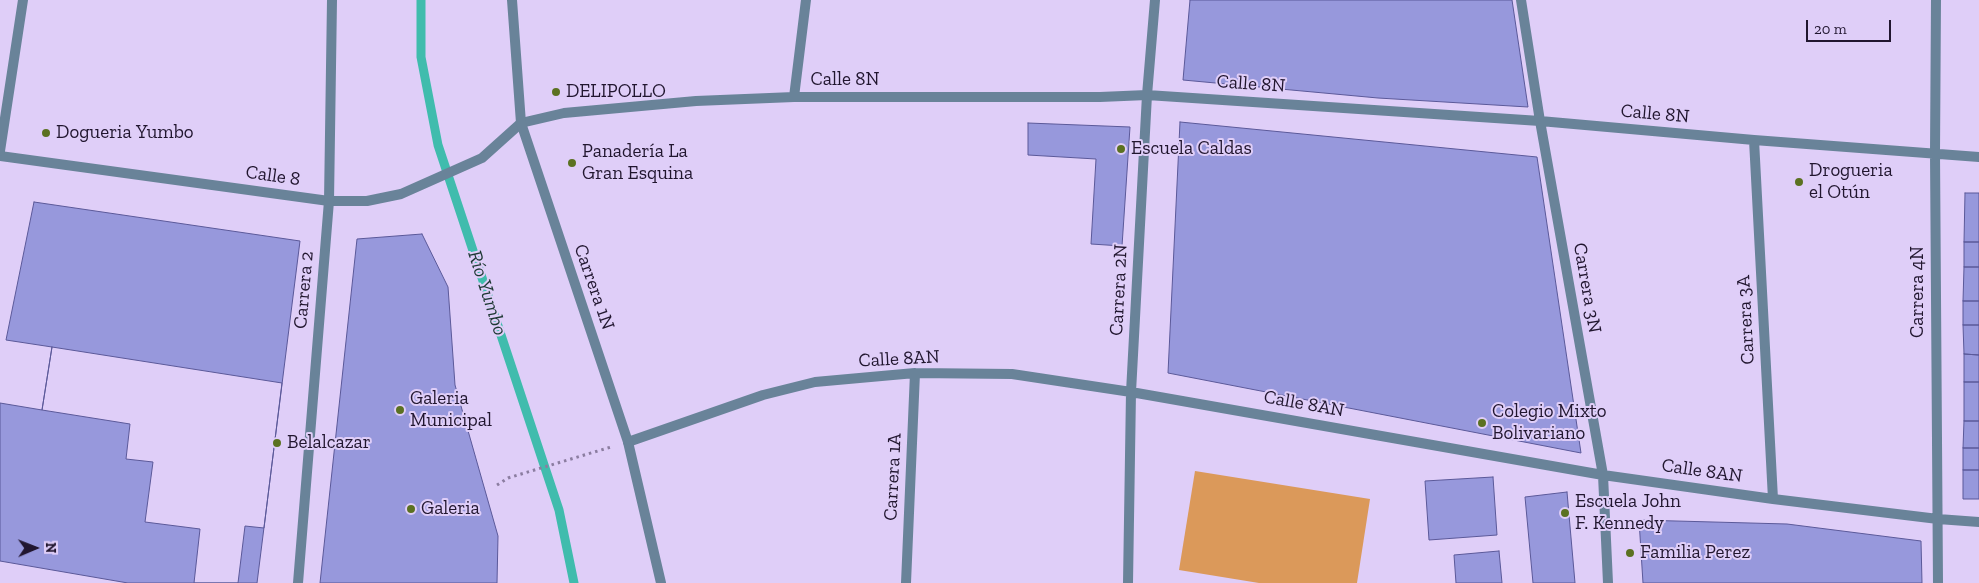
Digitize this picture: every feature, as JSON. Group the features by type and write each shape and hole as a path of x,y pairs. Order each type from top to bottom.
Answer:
{"street":[{"path":"0,151 23,0"},
{"name":"Carrera 2","path":"298,583 329,201 332,0"},
{"name":"Carrera 1N","path":"512,0 521,123 628,442 661,583"},
{"path":"794,97 806,0"},
{"name":"Carrera 2N","path":"1128,583 1131,392 1147,95 1155,0"},
{"name":"Carrera 3N","path":"1521,0 1540,121 1603,475 1608,583"},
{"name":"Carrera 4N","path":"1936,0 1935,154 1938,583"},
{"name":"Calle 8N","path":"521,123 564,113 696,102 794,97 1100,97 1147,95 1540,121 1979,157"},
{"name":"Calle 8","path":"0,156 329,201 367,201 401,194 482,158 521,123"},
{"name":"Carrera 3A","path":"1754,140 1773,499"},
{"name":"Calle 8AN","path":"628,442 763,395 814,382 915,373 1012,374 1131,392 1603,475 1773,499 1938,519 1979,522"},
{"name":"Carrera 1A","path":"906,583 915,373"}],"path":[{"path":"497,485 508,478 596,451"}],"shaded area":[{"path":"1195,471 1370,499 1357,583 1259,583 1179,570"}],"building":[{"path":"1190,0 1512,0 1528,107 1378,98 1183,80"},
{"path":"1180,122 1537,157 1581,453 1168,373"},
{"path":"1028,123 1130,127 1122,246 1091,244 1096,159 1028,155"},
{"path":"1965,193 1979,193 1979,242 1964,242"},
{"path":"34,202 300,241 257,583 128,583 0,561 0,403 42,410 52,347 6,340"},
{"name":"Galeria Municipal","path":"422,234 448,287 455,385 498,536 497,583 320,583 357,239"},
{"path":"1964,242 1979,242 1979,267 1964,267"},
{"path":"1964,267 1979,267 1979,301 1963,301"},
{"path":"1963,301 1979,301 1979,325 1963,325"},
{"path":"1963,325 1979,325 1979,355 1964,354"},
{"path":"52,347 282,383 264,528 245,526 238,583 194,583 200,529 145,522 153,462 126,459 130,424 42,410"},
{"path":"1964,354 1979,355 1979,382 1964,382"},
{"path":"1964,382 1979,382 1979,421 1964,421"},
{"path":"1964,421 1979,421 1979,448 1963,448"},
{"path":"1963,448 1979,448 1979,470 1963,470"},
{"path":"1963,470 1979,470 1979,499 1963,499"},
{"path":"1493,477 1497,535 1429,540 1425,481"},
{"path":"1567,492 1575,583 1533,583 1525,497"},
{"path":"1639,520 1787,524 1921,541 1922,583 1643,583"},
{"path":"1499,551 1502,583 1456,583 1454,555"}],"waterway":[{"name":"Río Yumbo","path":"421,0 421,57 438,145 559,510 574,583"}],"place":[{"name":"DELIPOLLO","path":"556,92"},
{"name":"Dogueria Yumbo","path":"46,133"},
{"name":"Escuela Caldas","path":"1121,149"},
{"name":"Panadería La Gran Esquina","path":"572,163"},
{"name":"Drogueria el Otún","path":"1799,182"},
{"name":"Galeria Municipal","path":"400,410"},
{"name":"Colegio Mixto Bolivariano","path":"1482,423"},
{"name":"Belalcazar","path":"277,443"},
{"name":"Galeria","path":"411,509"},
{"name":"Escuela John F. Kennedy","path":"1565,513"},
{"name":"Familia Perez","path":"1630,553"}]}
